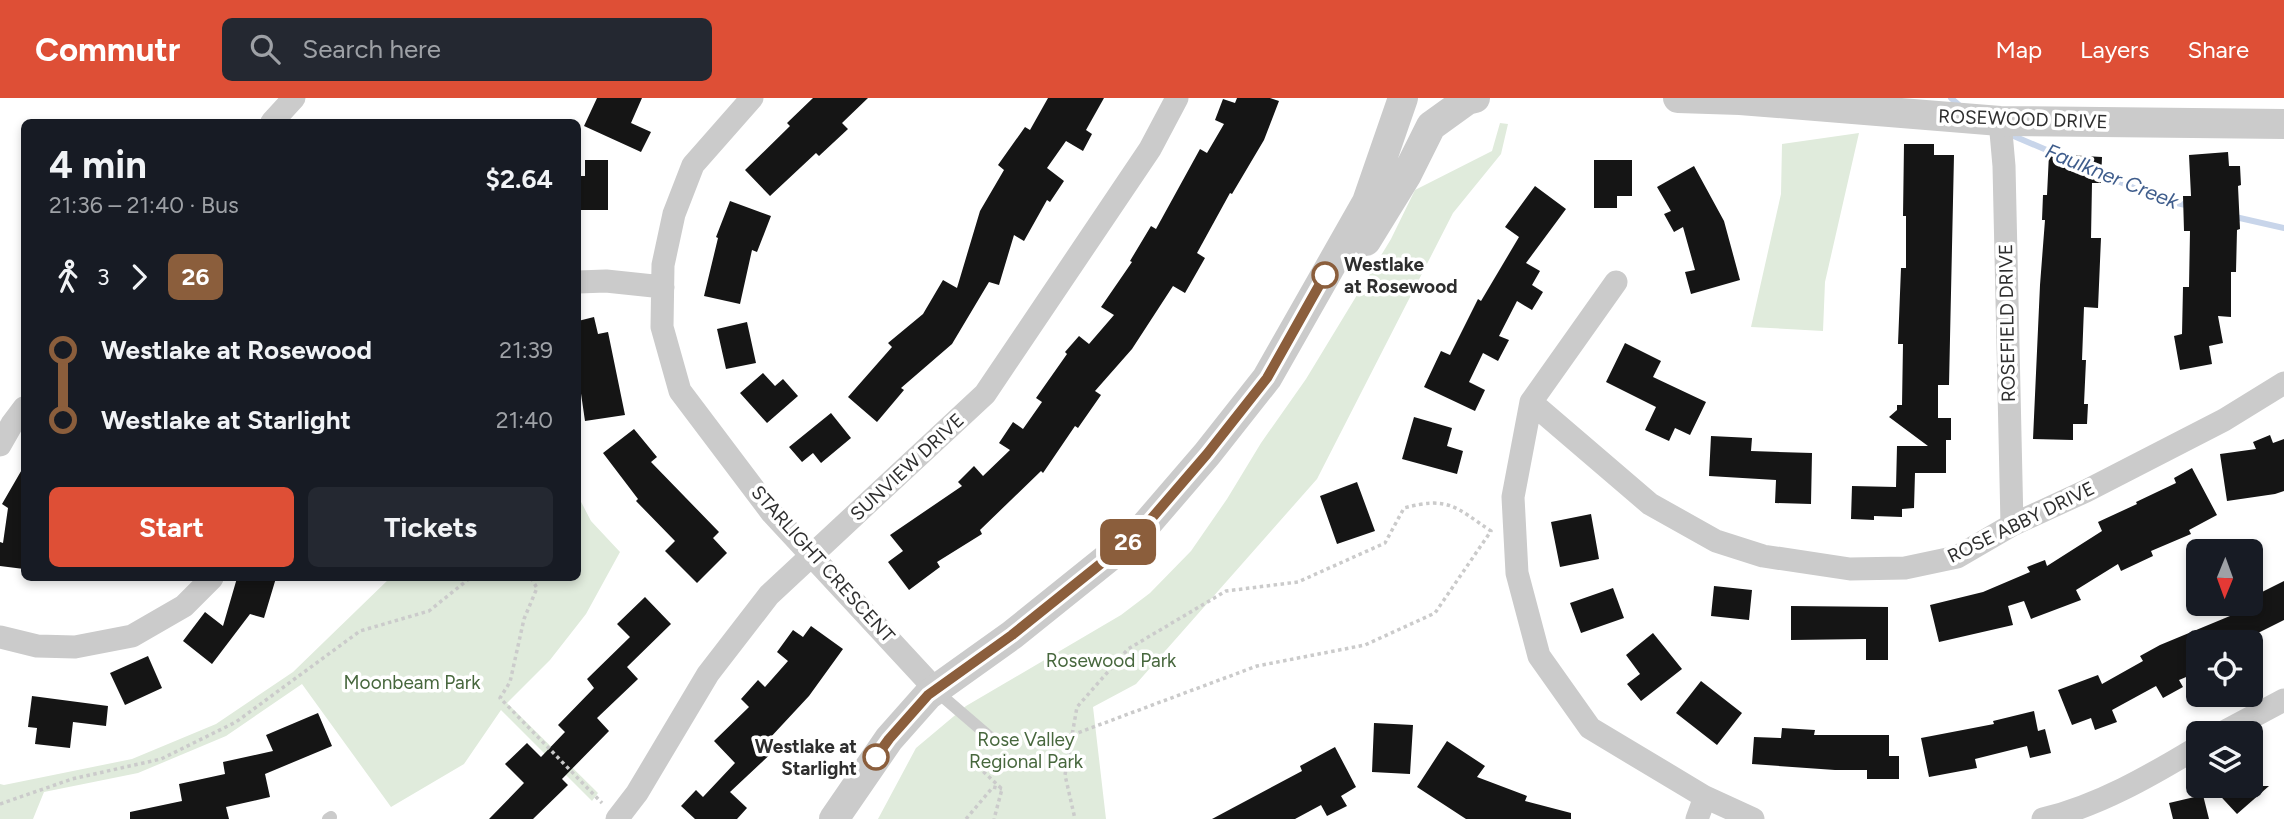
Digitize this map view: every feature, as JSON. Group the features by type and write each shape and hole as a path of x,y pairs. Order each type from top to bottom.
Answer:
{"street":[{"path":"275,119 294,98"},
{"name":"STARLIGHT CRESCENT","path":"752,98 693,164 674,214 663,265 662,327 680,391 772,513 935,690"},
{"name":"SUNVIEW DRIVE","path":"612,814 638,793 708,674 769,595 985,394 1150,149 1177,98"},
{"path":"834,819 889,739 928,695 1012,635 1139,533 1207,454 1267,378 1367,202 1403,98"},
{"path":"1311,300 1368,239 1406,176 1431,126 1467,100 1475,98"},
{"name":"ROSEWOOD DRIVE","path":"1678,98 1740,100 2000,121 2284,124"},
{"name":"ROSEFIELD DRIVE","path":"2000,121 2004,166 2012,525"},
{"path":"581,282 606,281 663,286"},
{"path":"1616,282 1531,402 1513,497 1517,573 1539,656 1590,727 1705,797 1754,819"},
{"name":"ROSE ABBY DRIVE","path":"1531,402 1650,504 1716,541 1763,556 1850,569 1905,568 1957,557 2012,525 2086,491 2224,420 2284,383"},
{"path":"0,445 21,413"},
{"path":"0,637 37,646 75,647 131,636 184,606 209,581"},
{"path":"2245,721 2284,701"},
{"path":"2043,819 2066,814 2147,777 2186,754"},
{"path":"1697,819 1705,797"}],"lane":[{"path":"935,690 992,739"}],"path":[{"path":"1072,735 1257,666 1365,645 1435,613 1491,531 1451,504 1427,502 1404,508 1385,543 1298,582 1226,591 1128,649 1077,707 1072,735 1065,775 1075,819"},
{"path":"0,804 72,779 161,759 236,722 360,631 429,611 466,581"},
{"path":"533,581 537,588 524,618 510,682 500,698 612,814"},
{"path":"973,762 1002,789"},
{"path":"967,819 993,788 1002,789"},
{"path":"994,819 1002,789"}],"green space":[{"path":"1500,123 1508,124 1501,154 1453,213 1317,479 1136,684 1093,707 1106,819 878,819 916,748 966,706 1121,615 1150,593 1191,551 1306,379 1391,239 1415,190 1492,151"},
{"path":"1859,133 1825,282 1823,331 1751,327 1781,194 1782,144"},
{"name":"Moonbeam Park","path":"581,502 591,521 620,552 586,614 550,660 507,703 598,793 592,801 501,710 464,764 391,807 302,684 226,736 138,773 44,792 33,819 0,819 0,784 132,759 216,724 293,672 387,581 581,581"}],"building":[{"path":"597,98 642,98 631,123 651,132 641,152 584,126"},
{"path":"813,98 868,98 842,123 848,129 819,156 816,153 770,196 745,170 790,126 787,123"},
{"path":"1048,98 1104,98 1086,130 1092,134 1083,151 1066,141 1047,168 1064,181 1050,202 1047,200 1024,241 1014,235 999,285 989,282 952,344 901,388 904,390 877,422 848,397 892,347 888,343 923,314 943,280 957,288 980,211 1004,170 998,165 1025,127 1030,130"},
{"path":"1237,98 1270,98 1279,101 1264,140 1232,194 1230,193 1197,253 1205,258 1185,293 1173,286 1132,349 1095,391 1101,395 1078,428 1075,426 1043,473 1041,471 980,530 982,534 937,562 940,567 909,590 888,562 903,551 890,535 962,486 958,482 974,466 983,476 1010,450 999,443 1013,422 1023,429 1042,402 1036,398 1067,354 1065,352 1079,336 1089,344 1114,315 1101,307 1132,262 1130,261 1151,226 1156,229 1200,149 1207,153 1224,124 1215,120 1223,99 1235,103"},
{"path":"1904,144 1934,144 1934,155 1954,155 1949,385 1938,385 1938,418 1951,418 1951,440 1946,440 1946,473 1915,473 1914,508 1902,509 1902,517 1851,519 1852,486 1896,487 1897,446 1928,446 1889,417 1897,410 1897,405 1902,405 1903,344 1898,344 1901,268 1906,268 1906,216 1903,216"},
{"path":"2228,152 2229,166 2240,166 2241,185 2238,186 2240,229 2237,230 2236,272 2231,272 2231,317 2218,316 2223,343 2209,346 2212,364 2180,370 2174,336 2182,334 2183,287 2189,287 2190,231 2184,231 2183,196 2191,196 2189,155"},
{"path":"2049,154 2102,157 2101,183 2092,183 2091,238 2101,238 2098,308 2084,307 2082,360 2086,360 2084,404 2088,404 2087,424 2073,424 2073,440 2033,439 2045,220 2042,220 2043,195 2047,195"},
{"path":"585,160 608,160 608,210 581,210 581,176 585,176"},
{"path":"1594,160 1632,160 1632,196 1617,196 1617,208 1594,208"},
{"path":"1694,166 1724,221 1740,280 1691,294 1685,272 1695,270 1683,227 1674,232 1664,214 1671,211 1657,187"},
{"path":"1535,186 1566,209 1526,263 1540,271 1532,285 1543,292 1532,310 1517,301 1499,336 1509,340 1498,361 1483,353 1469,382 1485,390 1475,411 1424,387 1441,351 1450,355 1478,299 1481,301 1519,237 1505,227"},
{"path":"730,201 771,216 757,252 752,250 740,304 704,296 718,238 716,237"},
{"path":"594,317 598,334 608,332 625,415 585,421 581,394 581,320"},
{"path":"747,322 756,363 726,369 717,329"},
{"path":"1625,343 1661,361 1653,377 1706,402 1690,435 1675,428 1669,441 1645,430 1656,407 1606,382"},
{"path":"763,373 775,386 783,379 798,396 767,423 740,393"},
{"path":"831,413 851,438 821,463 813,453 802,462 789,447"},
{"path":"1414,417 1452,428 1447,446 1463,451 1457,474 1402,459"},
{"path":"634,429 657,457 651,462 719,532 713,538 727,553 697,583 665,551 675,541 636,501 638,499 603,453"},
{"path":"2270,435 2273,443 2284,439 2284,491 2227,501 2220,454 2256,449 2253,442"},
{"path":"1711,436 1752,438 1751,451 1812,453 1811,504 1775,503 1776,480 1709,476"},
{"path":"2192,468 2217,515 2189,530 2191,534 2151,551 2153,556 2121,571 2118,564 2076,590 2081,600 2031,619 2024,601 2008,606 2013,625 1939,642 1930,605 1983,592 2030,572 2027,567 2045,560 2047,566 2102,531 2098,522 2176,483 2174,478"},
{"path":"21,471 21,569 0,566 0,542 3,543 8,508 2,504"},
{"path":"1357,482 1375,531 1337,544 1320,496"},
{"path":"1591,514 1599,559 1560,567 1551,522"},
{"path":"236,581 275,581 264,618 250,614 212,664 183,641 205,612 223,626"},
{"path":"2284,581 2284,620 2263,630 2196,630 2230,616 2263,616 2263,592"},
{"path":"1714,586 1752,590 1749,620 1711,616"},
{"path":"1613,588 1624,618 1581,633 1570,603"},
{"path":"645,597 671,624 627,667 638,679 597,718 609,731 562,779 568,785 533,819 489,819 524,783 505,764 527,743 541,757 565,732 558,725 594,688 587,679 630,637 617,624"},
{"path":"1791,606 1888,607 1888,660 1866,660 1866,639 1791,640"},
{"path":"811,626 843,649 809,696 769,739 777,748 730,792 747,808 737,819 695,819 681,806 696,790 703,797 735,763 714,741 749,707 741,699 758,680 765,687 788,661 777,652 793,630 803,637"},
{"path":"1653,633 1682,669 1641,701 1627,684 1640,674 1626,655"},
{"path":"2186,634 2186,677 2179,680 2183,687 2163,698 2156,686 2112,710 2117,722 2095,730 2091,718 2072,725 2058,690 2098,675 2102,684 2143,661 2140,656"},
{"path":"148,656 162,688 125,705 110,673"},
{"path":"1701,681 1742,713 1717,745 1676,713"},
{"path":"32,696 108,706 106,726 73,722 70,748 35,744 37,728 28,727"},
{"path":"2034,711 2038,731 2045,729 2051,753 2030,758 2027,746 1975,759 1977,768 1929,777 1921,738 1994,724 1993,721"},
{"path":"318,713 332,746 265,774 270,797 226,807 229,819 130,819 130,812 182,801 179,784 225,774 223,762 273,751 266,735"},
{"path":"1374,723 1413,725 1410,774 1372,772"},
{"path":"1782,728 1815,730 1814,735 1889,735 1889,756 1899,756 1899,779 1867,779 1867,770 1752,764 1754,737 1781,738"},
{"path":"1447,741 1485,766 1477,777 1527,796 1525,801 1571,813 1571,819 1466,819 1417,787"},
{"path":"1335,747 1356,787 1341,796 1347,806 1327,816 1321,805 1295,819 1212,819 1302,771 1300,766"},
{"path":"2204,798 2209,819 2173,819 2169,803"},
{"path":"2222,798 2255,798 2237,814"}],"waterway":[{"name":"Faulkner Creek","path":"1951,98 1960,106"},
{"name":"Faulkner Creek","path":"2009,134 2063,157"},
{"name":"Faulkner Creek","path":"2095,171 2159,199 2190,206"},
{"name":"Faulkner Creek","path":"2231,216 2284,228"}],"bus line":[{"name":"26","path":"876,757 928,695 1012,635 1139,533 1207,454 1267,378 1325,275"}],"place":[{"name":"Westlake at Rosewood","path":"1325,275"},
{"name":"Westlake at Starlight","path":"876,757"}],"park label":[{"name":"Rosewood Park","path":"1111,660"},
{"name":"Rose Valley Regional Park","path":"1026,750"}]}
